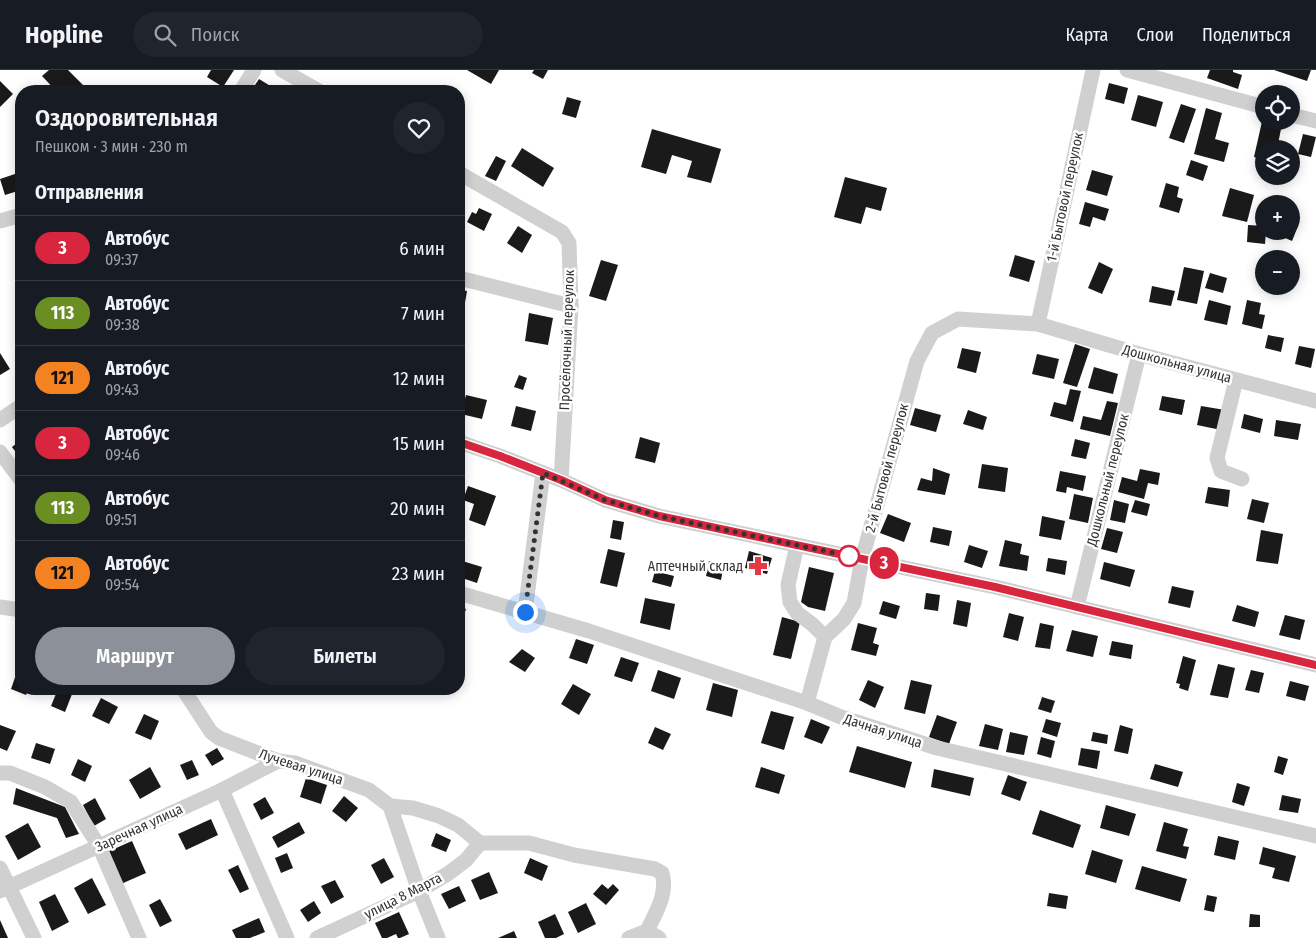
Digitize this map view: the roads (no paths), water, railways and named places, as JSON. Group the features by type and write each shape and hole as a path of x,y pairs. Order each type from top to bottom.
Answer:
{"street":[{"path":"245,85 254,70"},
{"path":"282,70 308,85"},
{"name":"1-й Бытовой переулок","path":"1038,324 1093,70"},
{"path":"1127,70 1255,105"},
{"path":"1300,117 1316,121"},
{"name":"Просёлочный переулок","path":"465,176 562,232 569,242 571,306 561,480"},
{"path":"0,221 15,217"},
{"path":"465,280 571,306"},
{"name":"2-й Бытовой переулок","path":"825,637 844,619 854,603 862,559 916,361 932,333 958,319 1038,324"},
{"name":"Дошкольная улица","path":"1038,324 1139,354 1316,402"},
{"name":"Дошкольный переулок","path":"1077,606 1139,354"},
{"path":"1236,380 1218,458 1221,471 1242,479"},
{"path":"0,420 15,410"},
{"path":"465,444 561,480 605,500 659,516 995,587 1316,666"},
{"path":"0,452 15,472"},
{"path":"525,612 543,473"},
{"path":"797,545 788,585 790,602 797,614 812,624 825,637 806,702"},
{"name":"Дачная улица","path":"465,594 589,631 806,702 841,717 937,748 1316,836"},
{"path":"0,607 15,609"},
{"name":"Лучевая улица","path":"186,695 211,732 219,738 278,761 295,763 369,790 390,806"},
{"name":"Заречная улица","path":"5,889 222,790 278,761"},
{"path":"0,773 10,773 45,787 71,802 99,846 139,938"},
{"path":"222,790 287,938"},
{"path":"438,938 419,891 390,806 413,808 439,816 458,826 480,842 529,843 574,855 655,869 662,873 664,880 662,898 653,934 628,938"},
{"name":"улица 8 Марта","path":"317,938 419,891 466,860 480,842"},
{"path":"0,868 5,889 34,938"}],"place":[{"name":"Аптечный склад","path":"758,566"}]}
